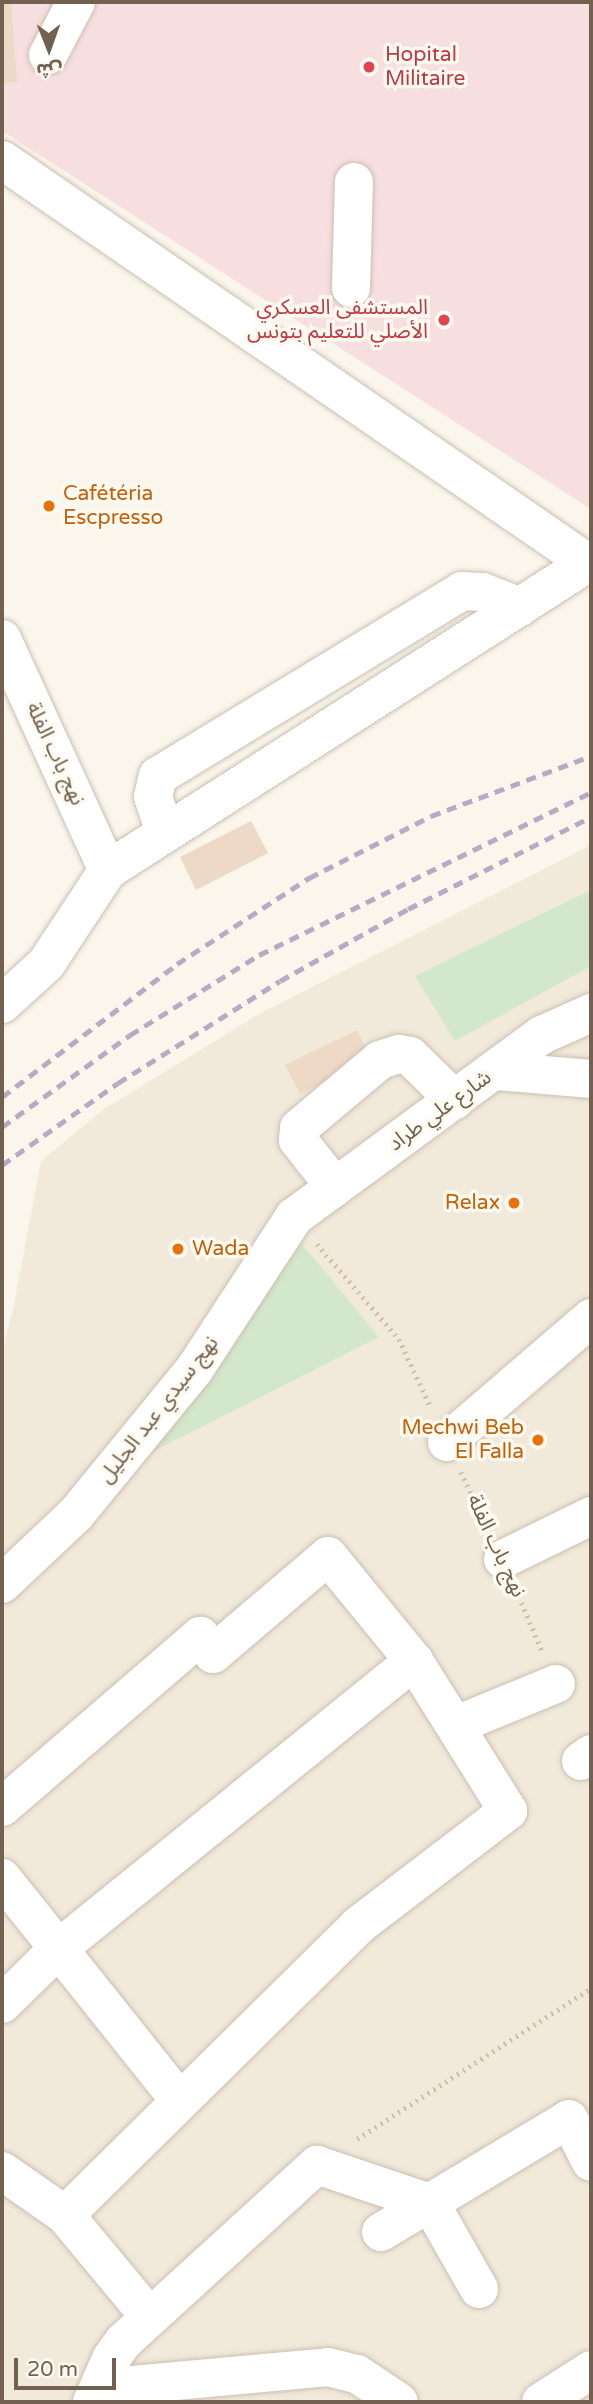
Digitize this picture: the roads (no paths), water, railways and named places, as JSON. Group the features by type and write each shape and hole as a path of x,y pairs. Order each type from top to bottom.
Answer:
{"street":[{"path":"48,55 76,2"},
{"path":"2,160 589,562 108,870 46,964 2,1004"},
{"path":"352,288 354,182"},
{"path":"165,833 153,797 158,776 462,592 483,592 520,607"},
{"name":"نهج باب الفلة","path":"2,639 108,870"},
{"name":"شارع علي طراد","path":"294,1217 542,1035 591,1013"},
{"path":"335,1187 298,1140 299,1128 380,1060 399,1054 410,1056 455,1100"},
{"path":"496,1071 591,1079"},
{"name":"نهج سيدي عبد الجليل","path":"2,1584 76,1514 194,1370 294,1217"},
{"path":"447,1442 591,1318"},
{"path":"503,1559 591,1516"},
{"path":"2,1807 200,1636 213,1654 328,1556 414,1661 508,1811 359,1925 65,2215"},
{"path":"2,2004 58,1948 414,1661"},
{"path":"456,1725 556,1684"},
{"path":"2,1878 180,2101"},
{"path":"381,2232 569,2119 591,2162"},
{"path":"399,2402 357,2374 328,2367 109,2395 111,2359 149,2316 317,2165 430,2203 479,2289"},
{"path":"2,2171 65,2215 149,2316"},
{"path":"541,2402 585,2383"}],"railway":[{"path":"2,1097 177,964 309,878 431,816 591,756"},
{"path":"2,1127 130,1035 259,955 591,792"},
{"path":"2,1165 118,1083 280,981 408,909 591,817"}],"place":[{"name":"Hopital Militaire","path":"369,67"},
{"name":"المستشفى العسكري الأصلي للتعليم بتونس","path":"444,320"},
{"name":"Cafétéria Escpresso","path":"49,506"},
{"name":"Relax","path":"514,1203"},
{"name":"Wada","path":"178,1249"},
{"name":"Mechwi Beb El Falla","path":"538,1440"}]}
